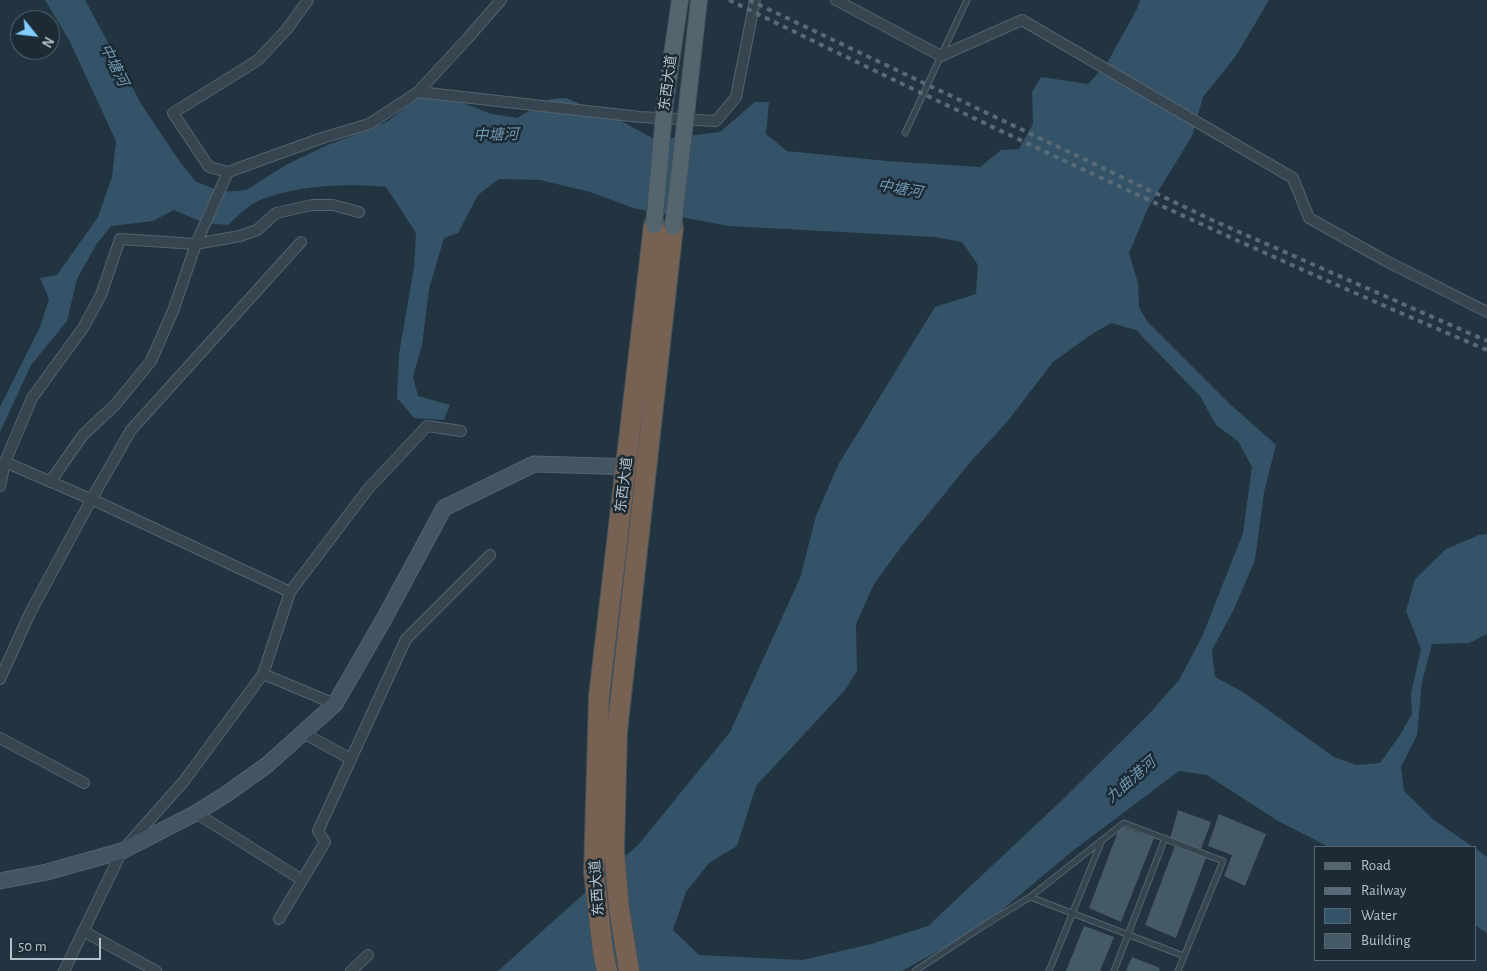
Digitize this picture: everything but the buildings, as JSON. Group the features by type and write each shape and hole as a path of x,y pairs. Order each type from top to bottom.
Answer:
{"highway":[{"name":"东西大道","path":"607,971 594,872 600,696 626,466 663,226"},
{"name":"东西大道","path":"629,971 619,907 614,851 617,732 647,468 663,226"}],"main road":[{"name":"东西大道","path":"663,226 665,103 680,0"},
{"name":"东西大道","path":"663,226 687,106 699,0"}],"street":[{"path":"227,176 209,167 173,113 258,60 287,29 308,0"},
{"path":"50,482 83,435 114,405 151,361 173,311 196,244 227,176 322,138 369,124 418,92 501,0"},
{"path":"418,92 640,117 716,121 736,97 755,0"},
{"path":"836,0 941,56 1022,20 1293,178 1309,218 1386,261 1487,312"},
{"path":"0,486 5,462 32,398 83,328 101,295 120,239 196,244 240,236 257,230 276,213 312,205 333,205 359,212"},
{"path":"0,679 30,613 131,430 300,242"},
{"path":"64,971 122,852 184,781 263,674 290,592 368,489 427,426 461,430"},
{"path":"5,462 290,592"},
{"path":"0,881 47,872 122,852 196,813 267,765 335,704 384,620 444,508 534,464 647,468"},
{"path":"279,919 325,842 318,832 406,639 490,555"},
{"path":"263,674 335,704"},
{"path":"303,733 351,760"},
{"path":"0,738 84,783"},
{"path":"196,813 302,880"},
{"path":"83,931 156,971"},
{"path":"351,971 368,955"}],"lane":[{"path":"905,133 967,0"},
{"path":"915,971 1030,897 1124,823 1223,861 1178,971"},
{"path":"1114,971 1165,838"},
{"path":"1049,971 1102,840"},
{"path":"1030,897 1184,956"}],"water":[{"path":"45,0 85,0 143,107 178,159 195,181 222,192 246,190 286,165 325,146 388,121 423,94 447,97 492,114 517,118 550,99 566,98 621,121 656,140 720,132 755,102 769,102 766,134 787,151 887,161 980,167 1001,150 1019,149 1033,124 1032,92 1041,77 1088,84 1107,63 1137,9 1140,0 1269,0 1236,56 1203,97 1192,136 1148,208 1129,253 1138,283 1139,307 1147,321 1231,405 1276,445 1264,492 1255,560 1234,609 1212,650 1215,677 1243,692 1334,757 1356,765 1380,763 1412,714 1411,694 1421,649 1406,611 1415,579 1446,549 1479,535 1487,534 1487,634 1469,643 1432,644 1422,682 1417,735 1401,767 1404,791 1434,820 1472,846 1327,846 1278,821 1207,775 1179,771 1070,853 983,926 902,971 498,971 639,844 730,732 800,578 816,516 838,465 935,307 976,294 978,265 962,242 935,237 729,226 633,208 590,192 540,180 499,179 478,195 458,233 444,238 429,289 422,345 413,377 418,396 450,405 444,420 414,418 397,398 399,354 414,267 416,233 386,187 338,185 304,188 258,201 228,225 204,223 174,210 153,221 111,226 96,245 77,279 67,321 31,365 0,432 0,407 40,327 49,299 40,278 57,275 98,217 112,177 116,141 69,40 60,25 60,10 51,10","holes":["1111,323 1136,330 1200,396 1216,425 1238,441 1252,467 1243,533 1202,637 1179,680 1149,714 1060,802 928,926 871,944 802,960 699,955 673,930 686,892 709,863 737,846 756,786 845,690 857,671 856,624 874,584 901,547 973,459 1007,422 1053,362"]},
{"path":"1477,850 1487,857 1487,933 1477,927"}],"railway":[{"path":"729,0 1200,224 1487,350"},
{"path":"749,0 1212,220 1487,341"}],"water label":[{"name":"中塘河","path":"114,65"},
{"name":"中塘河","path":"496,135"},
{"name":"中塘河","path":"900,189"},
{"name":"九曲港河","path":"1131,780"}]}
